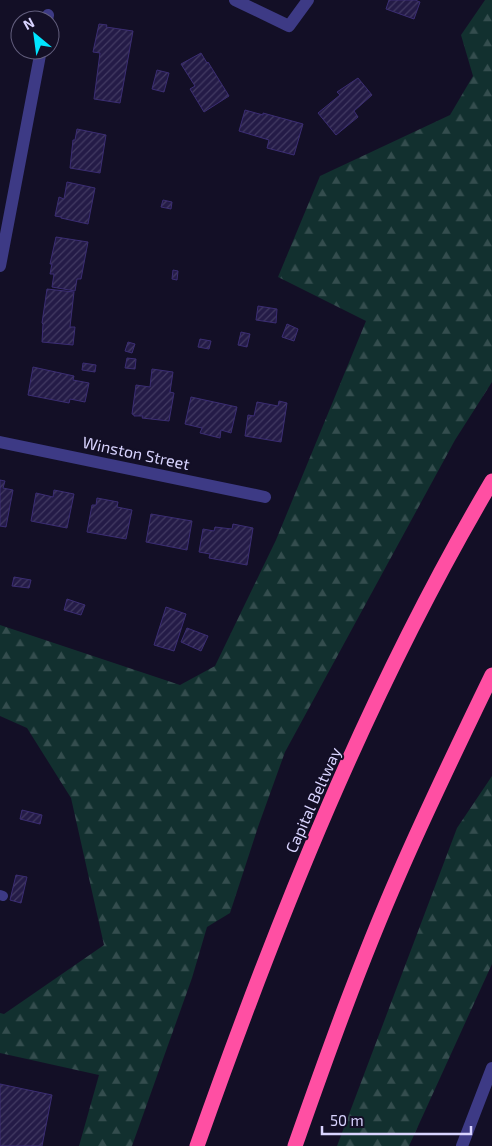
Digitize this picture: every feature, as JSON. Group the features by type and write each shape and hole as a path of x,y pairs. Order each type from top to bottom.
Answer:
{"highway":[{"name":"Capital Beltway","path":"197,1146 271,945 318,827 377,699 429,597 492,481"},
{"path":"295,1146 353,986 398,874 492,675"}],"street":[{"path":"235,0 289,26 308,0"},
{"path":"0,266 39,60"},
{"name":"Winston Street","path":"0,442 265,497"},
{"path":"462,1146 492,1068"}],"green space":[{"path":"485,0 492,0 492,382 455,440 285,752 230,913 207,927 192,978 132,1146 79,1146 99,1075 0,1053 0,1013 4,1014 104,945 71,798 27,728 0,716 0,625 180,685 215,666 276,540 366,321 278,277 320,176 450,115 473,76 461,35"},
{"path":"492,776 492,964 409,1146 337,1146 457,828"}],"building":[{"path":"389,0 415,0 420,2 414,19 386,9"},
{"path":"99,24 107,25 106,27 133,31 120,103 94,99 100,53 93,52"},
{"path":"201,53 229,96 204,112 190,89 195,86 181,64"},
{"path":"157,70 169,73 164,92 152,89"},
{"path":"358,78 372,95 354,111 358,117 336,135 318,113 340,95 337,92"},
{"path":"245,110 303,124 294,155 267,148 269,140 239,131"},
{"path":"77,129 106,135 100,173 70,168 73,140 75,140"},
{"path":"67,182 95,188 88,224 55,216 59,197 64,199"},
{"path":"163,200 172,202 171,209 161,207"},
{"path":"56,237 88,242 81,279 77,279 75,291 52,287 54,274 50,274 52,264 50,264"},
{"path":"173,270 178,271 177,280 172,279"},
{"path":"47,289 74,292 70,327 75,327 73,345 42,342 42,323"},
{"path":"258,306 277,309 276,323 256,320"},
{"path":"287,324 298,329 294,341 282,337"},
{"path":"241,332 250,334 247,347 238,345"},
{"path":"200,339 211,341 209,349 198,347"},
{"path":"128,342 135,344 132,353 125,351"},
{"path":"127,358 136,359 135,369 125,368"},
{"path":"83,363 96,365 95,372 82,370"},
{"path":"33,367 74,376 73,380 89,383 85,402 70,399 69,403 28,395"},
{"path":"152,369 173,372 170,392 174,393 169,421 142,418 143,416 134,416 132,414 136,385 150,387"},
{"path":"191,397 237,407 231,433 221,430 220,438 200,433 202,428 185,424"},
{"path":"279,401 287,403 281,442 245,436 248,415 254,416 257,402 278,406"},
{"path":"0,480 5,481 3,488 13,490 6,527 0,526"},
{"path":"54,490 74,494 67,528 31,521 36,493 53,497"},
{"path":"97,498 118,502 117,507 132,510 126,539 87,532 92,505 96,505"},
{"path":"151,514 192,521 187,550 146,542"},
{"path":"233,524 253,528 247,565 209,558 210,554 199,552 203,529 214,531 215,527 232,529"},
{"path":"14,577 31,580 29,588 12,586"},
{"path":"67,599 85,605 81,615 64,610"},
{"path":"166,607 186,614 174,651 154,645"},
{"path":"187,628 208,636 201,651 181,642"},
{"path":"22,810 42,815 40,824 20,819"},
{"path":"16,875 27,877 21,903 10,900"},
{"path":"0,1084 52,1095 42,1146 0,1146"}]}
